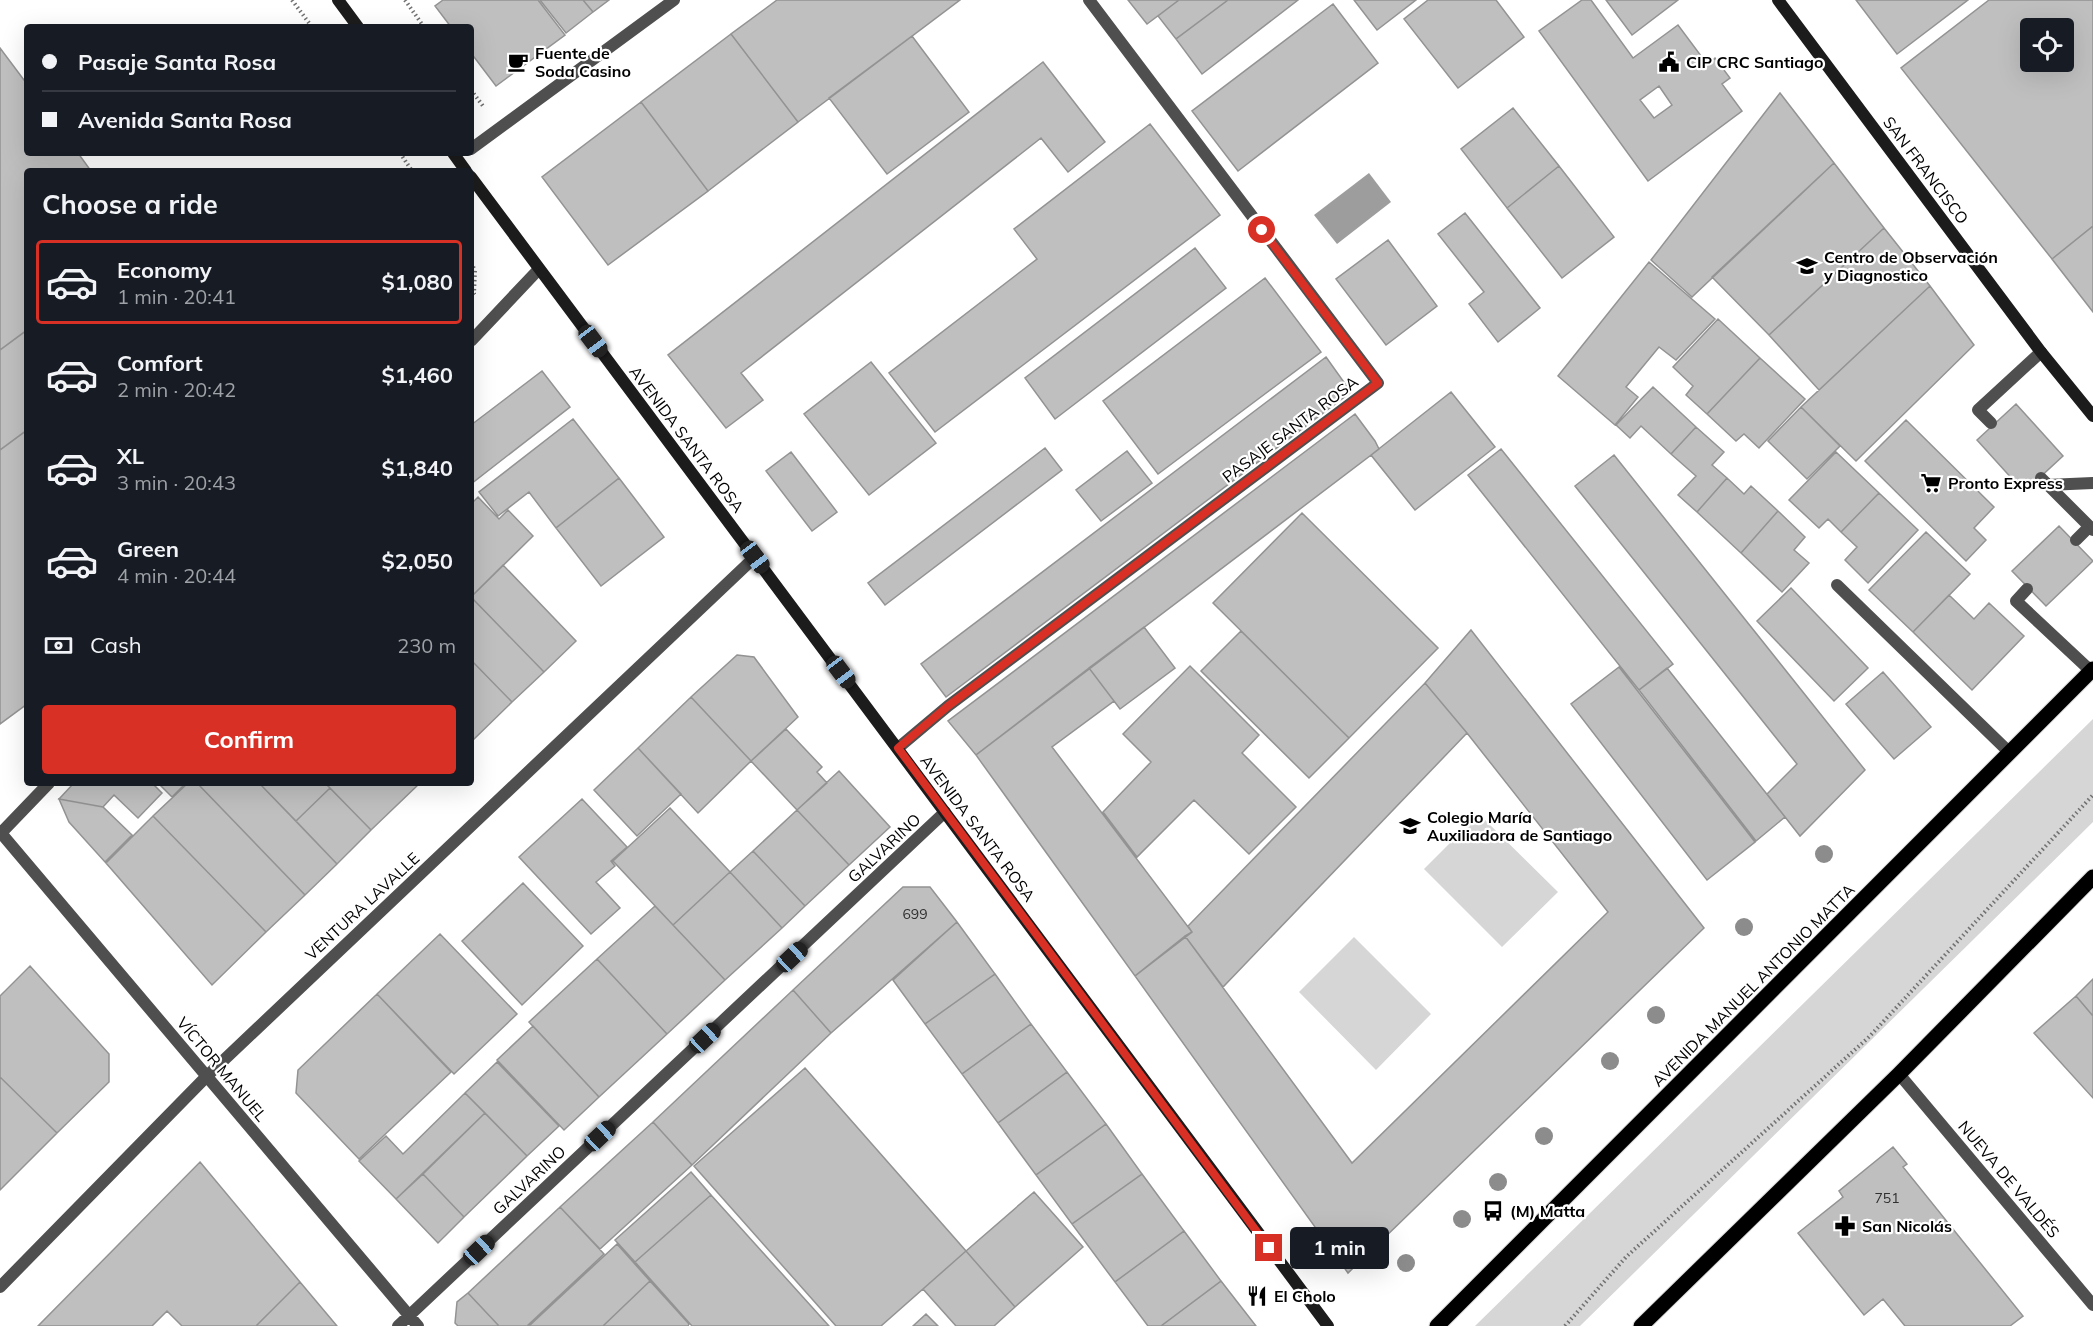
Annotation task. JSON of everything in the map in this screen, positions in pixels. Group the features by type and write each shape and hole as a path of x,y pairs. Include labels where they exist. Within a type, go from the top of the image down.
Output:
{"main road":[{"path":"338,0 356,24"},
{"name":"SAN FRANCISCO","path":"1778,0 2041,352 2093,416"},
{"name":"AVENIDA SANTA ROSA","path":"474,181 1328,1326"},
{"name":"AVENIDA MANUEL ANTONIO MATTA","path":"1437,1326 2092,670"},
{"path":"1641,1326 1899,1074 2093,877"}],"street":[{"path":"474,147 674,0"},
{"name":"PASAJE SANTA ROSA","path":"898,748 948,706 1378,383 1089,0"},
{"path":"474,338 539,269"},
{"path":"1991,423 1978,410 2041,352"},
{"path":"2076,540 2091,528 2044,481 2093,483"},
{"name":"VENTURA LAVALLE","path":"0,1287 207,1077 755,557"},
{"path":"1837,585 2010,753"},
{"path":"2027,589 2016,601 2092,670"},
{"path":"1,834 46,786"},
{"name":"GALVARINO","path":"398,1326 945,812"},
{"name":"VÍCTOR MANUEL","path":"1,834 418,1326"},
{"name":"NUEVA DE VALDÉS","path":"1899,1074 2093,1305"}],"path":[{"path":"292,0 310,24"},
{"path":"405,0 422,24"},
{"path":"1565,1326 1626,1257 1870,1036 2093,795"}],"shaded area":[{"path":"1369,173 1391,202 1337,244 1314,215"},
{"path":"2093,719 2093,822 1580,1326 1475,1326"},
{"path":"1479,814 1558,892 1502,947 1424,869"},
{"path":"1354,937 1431,1014 1376,1070 1299,992"}],"building":[{"path":"443,0 538,0 565,35 496,86 474,57 474,24 449,24 435,6"},
{"path":"540,0 583,0 593,12 566,33"},
{"path":"583,0 609,0 593,12"},
{"path":"777,0 960,0 798,122 731,34"},
{"path":"1128,0 1179,0 1147,24"},
{"path":"1179,0 1228,0 1176,39 1158,16"},
{"path":"1228,0 1298,0 1202,74 1176,39"},
{"path":"1354,0 1416,0 1377,30"},
{"path":"1428,0 1496,0 1524,37 1458,88 1404,19"},
{"path":"1582,0 1591,0 1633,58 1678,25 1707,64 1715,58 1730,78 1722,84 1742,111 1648,181 1539,31","holes":["1659,86 1672,105 1654,118 1640,100"]},
{"path":"1606,0 1678,0 1632,35"},
{"path":"1856,0 1968,0 1897,54"},
{"path":"1989,0 2093,0 2093,226 2052,259 1901,68"},
{"path":"1333,4 1378,63 1238,171 1192,111"},
{"path":"731,34 798,122 708,191 641,102"},
{"path":"912,36 969,112 887,174 829,98"},
{"path":"0,48 24,80 24,156 80,156 89,168 24,168 24,332 0,350"},
{"path":"1043,62 1105,142 1068,172 1041,138 741,373 763,400 726,428 668,355"},
{"path":"1780,93 1834,163 1692,297 1651,260"},
{"path":"641,102 708,191 608,265 542,177"},
{"path":"1513,108 1559,166 1507,208 1461,149"},
{"path":"1150,124 1220,215 935,432 889,373 1037,259 1014,229"},
{"path":"1834,163 1884,228 1769,335 1712,277"},
{"path":"1559,166 1614,237 1562,278 1507,208"},
{"path":"1465,213 1540,308 1498,342 1469,304 1484,292 1438,234"},
{"path":"2093,226 2093,312 2052,259"},
{"path":"1884,228 1930,286 1819,390 1769,335"},
{"path":"1388,240 1437,306 1386,345 1336,279"},
{"path":"1195,248 1226,288 1055,419 1025,378"},
{"path":"1649,262 1715,319 1676,360 1659,347 1626,387 1638,397 1615,425 1558,376"},
{"path":"1265,278 1321,352 1158,474 1103,401"},
{"path":"1930,286 1974,345 1856,461 1801,407"},
{"path":"1718,319 1760,358 1707,414 1686,395 1693,386 1673,367"},
{"path":"24,332 24,432 0,450 0,350"},
{"path":"1326,357 1351,392 946,697 921,664"},
{"path":"1760,358 1805,399 1759,448 1744,434 1736,441 1707,414"},
{"path":"871,362 936,443 869,495 804,414"},
{"path":"542,371 570,407 474,482 474,423"},
{"path":"1653,387 1696,427 1671,454 1641,426 1630,438 1616,425"},
{"path":"1451,392 1495,447 1415,510 1371,455"},
{"path":"2016,404 2063,456 2024,492 1977,440"},
{"path":"1801,407 1840,446 1807,479 1768,441"},
{"path":"1355,414 1379,449 976,755 948,721"},
{"path":"573,419 619,478 556,528 529,492 498,516 479,492"},
{"path":"1906,420 1994,507 1974,528 1986,540 1966,561 1865,461"},
{"path":"1696,427 1724,452 1712,465 1727,478 1697,512 1678,495 1696,476 1671,454"},
{"path":"24,432 24,706 0,724 0,450"},
{"path":"1045,448 1062,470 885,605 868,583"},
{"path":"1501,449 1673,664 1639,690 1468,475"},
{"path":"1127,451 1152,483 1101,521 1076,490"},
{"path":"791,452 837,512 812,531 766,471"},
{"path":"1836,452 1879,493 1841,532 1828,519 1819,528 1789,500"},
{"path":"1614,455 1865,770 1800,836 1767,794 1797,764 1575,486"},
{"path":"619,478 664,537 601,586 556,528"},
{"path":"1727,478 1744,494 1751,486 1778,511 1741,553 1697,512"},
{"path":"1879,493 1918,530 1868,583 1845,560 1857,547 1841,532"},
{"path":"478,497 499,519 508,510 533,536 474,594 474,501"},
{"path":"1778,511 1805,537 1794,550 1809,563 1782,592 1741,553"},
{"path":"1302,513 1438,648 1349,738 1213,603"},
{"path":"2059,526 2093,561 2046,606 2012,571"},
{"path":"1926,532 1970,574 1913,632 1869,590"},
{"path":"503,565 576,641 544,672 474,600 474,594"},
{"path":"1791,588 1868,668 1834,701 1757,621"},
{"path":"1949,595 1974,619 1989,603 2024,636 1972,690 1913,632"},
{"path":"474,600 544,672 512,702 474,663"},
{"path":"1144,627 1175,668 1120,709 1089,668"},
{"path":"1471,630 1704,928 1348,1273 1135,976 1185,936 1352,1163 1608,912 1425,683"},
{"path":"1241,631 1349,738 1309,778 1201,671"},
{"path":"737,655 754,657 798,717 751,761 691,697"},
{"path":"474,663 512,702 474,739"},
{"path":"1190,666 1259,735 1242,753 1296,807 1249,854 1194,800 1137,857 1103,812 1151,762 1123,734"},
{"path":"1619,667 1755,842 1707,880 1571,704"},
{"path":"1089,668 1114,701 1052,747 1192,932 1135,976 976,755"},
{"path":"1667,668 1785,817 1756,841 1639,690"},
{"path":"1883,672 1931,727 1894,759 1846,704"},
{"path":"1425,683 1467,733 1223,987 1185,936 1192,932 1188,926"},
{"path":"691,697 751,761 698,813 638,748"},
{"path":"786,729 822,767 817,772 827,783 797,810 751,761"},
{"path":"638,748 681,794 637,836 594,790"},
{"path":"839,771 890,827 849,865 797,810"},
{"path":"71,786 155,786 162,793 138,818 114,795 103,807 59,799"},
{"path":"161,786 183,786 172,797"},
{"path":"185,786 200,786 305,895 266,932 153,816"},
{"path":"200,786 262,786 337,864 305,895"},
{"path":"262,786 328,786 330,788 296,821"},
{"path":"328,786 417,786 371,830"},
{"path":"330,788 371,830 337,864 296,821"},
{"path":"59,799 103,807 132,835 105,862 69,822"},
{"path":"582,799 627,847 611,861 615,866 596,882 620,908 591,934 519,857"},
{"path":"670,808 730,872 673,925 613,861"},
{"path":"797,810 849,865 805,906 753,851"},
{"path":"153,816 266,932 212,985 106,863"},
{"path":"753,851 805,906 782,928 730,872"},
{"path":"730,872 782,928 725,980 673,925"},
{"path":"523,883 583,946 522,1005 462,941"},
{"path":"903,887 930,887 957,922 831,1033 793,990"},
{"path":"655,906 725,980 667,1034 597,959"},
{"path":"957,922 995,974 925,1024 893,980"},
{"path":"440,934 517,1014 454,1074 377,994"},
{"path":"597,959 667,1034 599,1097 529,1022"},
{"path":"30,966 109,1054 109,1082 57,1133 0,1077 0,996"},
{"path":"995,974 1031,1024 962,1074 925,1024"},
{"path":"2093,979 2093,1016 2076,996"},
{"path":"793,990 831,1033 692,1165 653,1122"},
{"path":"377,994 451,1072 359,1159 296,1093 298,1070"},
{"path":"2076,996 2093,1016 2093,1098 2034,1033"},
{"path":"1031,1024 1067,1072 998,1123 962,1074"},
{"path":"533,1026 599,1097 564,1130 497,1060"},
{"path":"497,1062 559,1126 527,1156 465,1093"},
{"path":"805,1068 966,1251 881,1326 836,1326 694,1166"},
{"path":"1067,1072 1106,1124 1036,1175 998,1123"},
{"path":"0,1077 57,1133 0,1190"},
{"path":"465,1093 485,1113 396,1199 359,1161 386,1136 403,1154"},
{"path":"485,1113 527,1156 464,1217 423,1174"},
{"path":"653,1122 692,1165 600,1249 560,1207"},
{"path":"1106,1124 1142,1174 1072,1224 1036,1175"},
{"path":"1893,1147 1907,1164 1903,1167 2023,1316 2010,1326 1905,1326 1883,1299 1864,1315 1798,1233 1843,1197 1839,1191"},
{"path":"200,1162 300,1282 256,1326 182,1326 167,1311 152,1326 38,1326"},
{"path":"691,1172 711,1195 635,1262 615,1240"},
{"path":"423,1174 464,1217 438,1243 396,1199"},
{"path":"1142,1174 1184,1231 1115,1282 1072,1224"},
{"path":"1034,1192 1083,1247 1015,1307 966,1251"},
{"path":"711,1195 829,1326 692,1326 635,1262"},
{"path":"560,1207 604,1254 527,1326 499,1326 468,1293"},
{"path":"1184,1231 1221,1281 1161,1326 1148,1326 1115,1282"},
{"path":"617,1244 650,1281 603,1326 529,1326"},
{"path":"966,1251 1015,1307 994,1326 956,1326 923,1289"},
{"path":"650,1281 689,1324 688,1326 603,1326"},
{"path":"1221,1281 1256,1326 1161,1326"},
{"path":"300,1282 337,1326 256,1326"},
{"path":"468,1293 499,1326 458,1326 455,1323 457,1302"},
{"path":"926,1314 938,1326 913,1326"}],"place":[{"name":"Fuente de Soda Casino","path":"518,62"},
{"name":"CIP CRC Santiago","path":"1669,62"},
{"name":"Centro de Observación y Diagnostico","path":"1807,266"},
{"name":"Pronto Express","path":"1931,483"},
{"name":"Colegio María Auxiliadora de Santiago","path":"1410,826"},
{"name":"(M) Matta","path":"1493,1211"},
{"name":"San Nicolás","path":"1845,1226"},
{"name":"El Cholo","path":"1257,1296"}],"route":[{"path":"1262,230 1378,383 948,706 898,748 1269,1248"}]}
